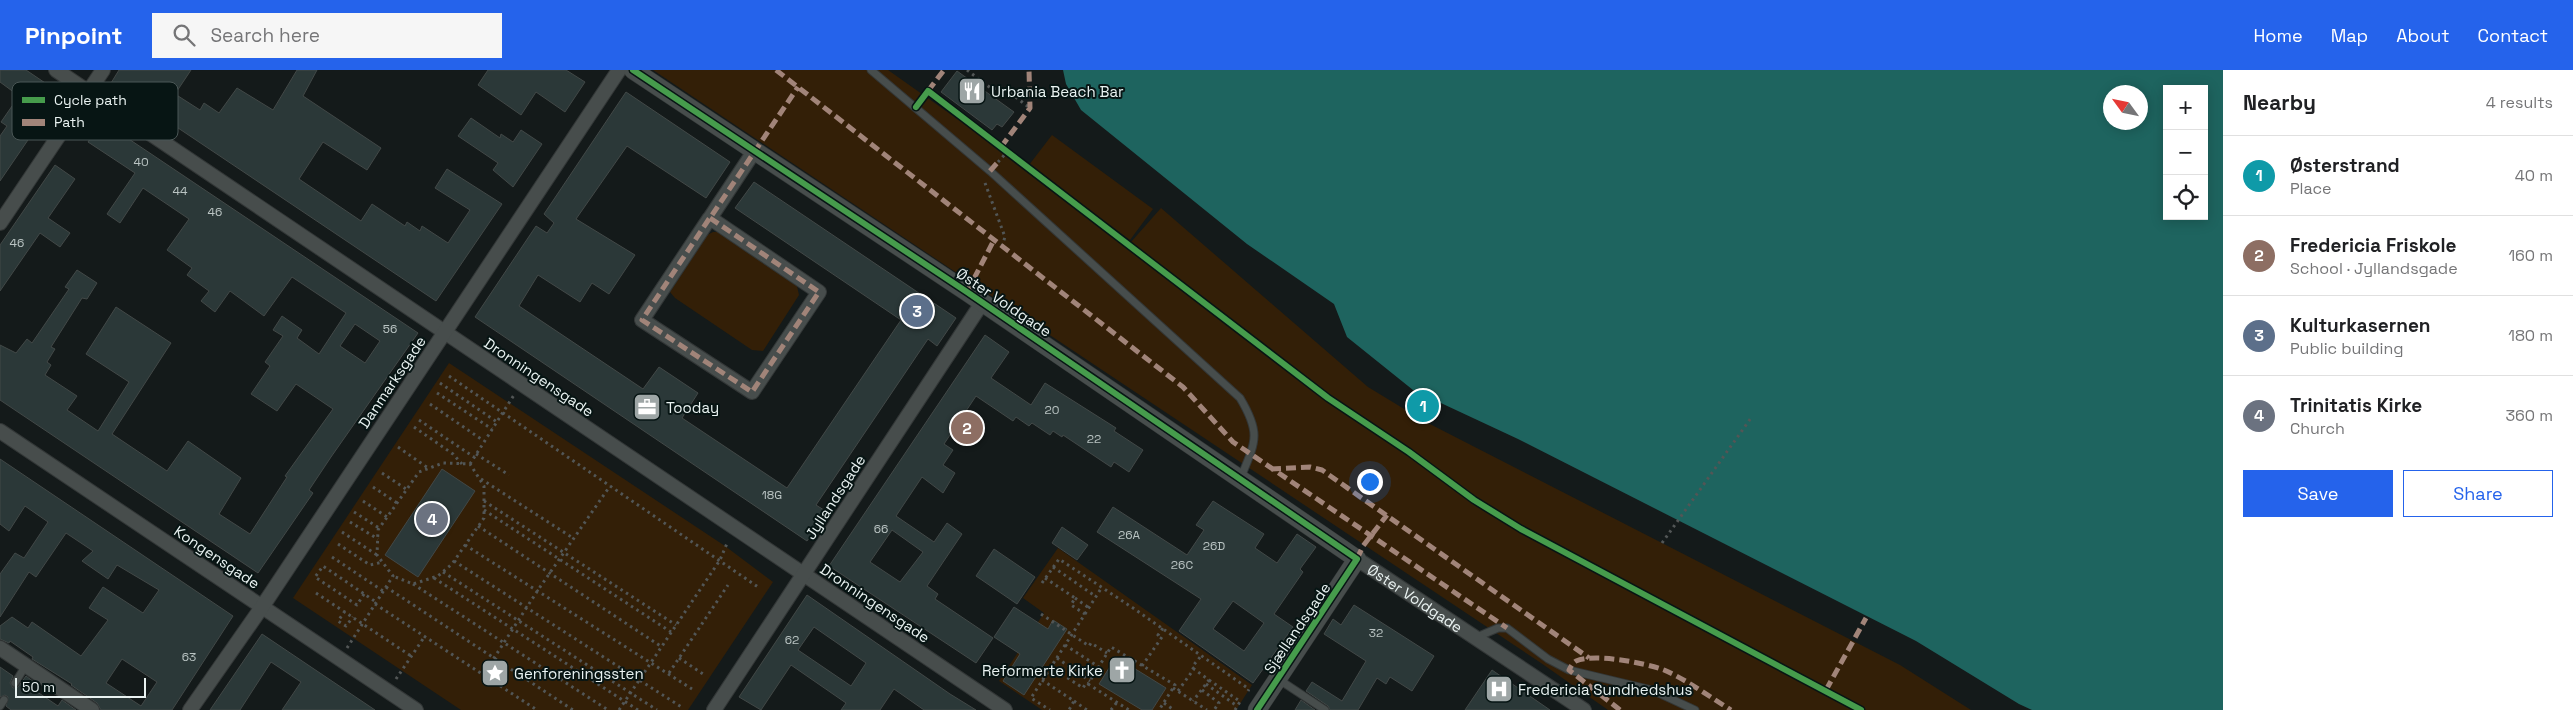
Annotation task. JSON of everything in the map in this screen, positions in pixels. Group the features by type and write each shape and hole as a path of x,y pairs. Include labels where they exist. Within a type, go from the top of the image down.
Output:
{"street":[{"path":"95,82 103,70"},
{"name":"Danmarksgade","path":"190,710 262,607 619,70"},
{"name":"Øster Voldgade","path":"633,70 755,150 1584,710"},
{"name":"Dronningensgade","path":"61,73 74,82"},
{"path":"0,224 57,140"},
{"name":"Dronningensgade","path":"160,140 1004,710"},
{"path":"710,218 819,292 752,392 642,320 755,150"},
{"name":"Jyllandsgade","path":"714,710 982,303"},
{"name":"Kongensgade","path":"0,430 416,710"},
{"name":"Sjællandsgade","path":"1257,710 1358,559"},
{"path":"0,648 92,710"}],"lane":[{"path":"871,70 990,171 1240,398 1252,418 1255,434 1251,454 1241,478"},
{"name":"Øster Voldgade","path":"1477,637 1498,628 1506,628 1548,659 1569,670 1652,690 1695,710"},
{"path":"15,683 26,665"},
{"path":"1277,679 1325,710"}],"path":[{"path":"967,70 992,88 1002,87 1030,108"},
{"path":"998,162 1007,152"},
{"path":"990,171 985,181 1005,237 1002,246"},
{"path":"449,376 758,587"},
{"path":"440,383 497,422"},
{"path":"470,464 521,384"},
{"path":"437,393 492,429"},
{"path":"430,404 484,441"},
{"path":"1662,543 1751,418"},
{"path":"419,420 475,456 509,475"},
{"path":"414,427 454,454 462,464"},
{"path":"398,447 428,469"},
{"path":"377,555 379,528 419,472 443,463 470,464"},
{"path":"414,584 434,578 443,572 454,561 484,518 484,486 470,464"},
{"path":"382,474 406,489"},
{"path":"478,477 573,538"},
{"path":"484,675 538,590 610,486"},
{"path":"373,487 397,502"},
{"path":"363,501 387,517"},
{"path":"484,501 676,625"},
{"path":"484,510 671,632"},
{"path":"354,512 379,528"},
{"path":"350,522 378,539"},
{"path":"478,526 662,647"},
{"path":"619,710 720,560 725,546 736,529"},
{"path":"342,532 377,555 393,576 414,584 608,710"},
{"path":"338,544 370,565 383,562"},
{"path":"465,546 538,590 692,689"},
{"path":"332,557 383,591"},
{"path":"1042,583 1059,559 1102,587 1249,690 1235,710"},
{"path":"454,561 684,708"},
{"path":"364,594 357,605 315,577 323,566 364,594 375,603 537,710"},
{"path":"1053,567 1096,596"},
{"path":"443,572 657,710"},
{"path":"340,659 393,576"},
{"path":"434,578 638,710"},
{"path":"1045,578 1089,608"},
{"path":"669,673 728,585"},
{"path":"386,587 574,710"},
{"path":"1050,710 1031,698 1102,587"},
{"path":"316,593 411,656"},
{"path":"1075,598 1071,605 1085,614"},
{"path":"344,611 338,621 346,626 353,617"},
{"path":"1041,614 1089,646 1092,643 1107,653"},
{"path":"1142,666 1162,637 1158,635 1163,628"},
{"path":"396,680 425,636"},
{"path":"1065,645 1099,667"},
{"path":"1051,667 1082,688 1086,683 1089,683 1112,646 1175,685 1160,710"},
{"path":"1178,691 1201,656"},
{"path":"679,658 703,674"},
{"path":"1056,658 1129,710"},
{"path":"1194,669 1240,702"},
{"path":"1042,680 1088,710"},
{"path":"1193,701 1209,680"},
{"path":"1206,684 1237,706"},
{"path":"1173,688 1207,710"},
{"path":"1202,690 1220,702 1214,710"},
{"path":"1069,710 1074,701"},
{"path":"1111,710 1117,702"},
{"path":"1164,703 1174,710"}],"shaded area":[{"path":"653,70 888,70 1131,242 1161,208 1368,387 1424,421 1900,665 1971,710 1608,710 1541,663"},
{"path":"1052,135 1153,209 1130,240 1029,165"},
{"path":"718,232 797,286 799,295 763,351 752,350 675,298 670,292 707,235"},
{"path":"449,363 725,546 773,582 688,710 461,710 293,598"},
{"path":"1058,548 1252,685 1236,710 1042,710 999,681 1044,613 1023,598"}],"water":[{"path":"1063,70 2223,70 2223,710 2032,710 1916,641 1518,439 1413,390 1347,337 1334,304 1247,244 1081,110 1066,84"}],"building":[{"path":"0,70 26,70 44,82 12,82 12,91 0,82"},
{"path":"119,70 191,70 178,90 178,82 112,82"},
{"path":"297,70 317,70 303,96 381,148 367,170 323,142 299,179 361,221 372,204 405,226 407,222 420,231 422,226 448,243 470,210 435,188 447,169 502,204 436,301 178,128 178,96 200,110 204,103 219,113 237,88 273,110"},
{"path":"488,70 566,70 585,82 565,112 536,92 521,115 478,85"},
{"path":"957,71 1014,112 1002,127 997,124 992,130 941,92"},
{"path":"626,92 730,162 706,198 627,146 576,219 635,255 609,294 592,283 580,302 538,275 519,306 643,389 659,367 698,393 682,418 787,488 901,320 735,208 754,182 956,318 937,346 928,339 816,505 827,512 807,541 475,317 536,226 547,233 554,223 544,214"},
{"path":"12,106 12,140 28,140 0,181 0,136 7,126 1,122"},
{"path":"471,118 500,138 501,134 513,142 521,130 542,144 513,187 493,170 498,163 458,136"},
{"path":"89,140 130,140 418,333 309,490 313,493 258,573 0,400 0,345 16,353 27,339 32,343 69,289 65,287 77,270 97,283 87,299 82,298 51,347 55,349 47,362 51,365 45,375 77,396 67,410 98,431 129,382 86,354 116,307 171,343 112,434 167,471 188,441 241,478 219,514 250,534 287,477 285,476 333,409 296,384 277,411 251,394 270,366 265,362 283,336 273,330 282,316 302,330 297,338 319,354 346,313 292,277 264,316 230,291 215,312 201,301 209,291 187,275 192,268 167,250 189,219 143,188 120,223 107,214 135,173 88,142","holes":["355,324 380,341 365,363 340,346"]},
{"path":"55,165 75,179 48,218 70,233 60,247 40,233 0,291 0,245"},
{"path":"985,335 1009,352 991,378 1031,405 1045,383 1116,428 1114,431 1143,450 1129,472 1114,462 1111,467 1063,435 1062,437 1053,431 1050,435 1032,423 1029,426 1016,417 1013,421 976,396 944,444 953,450 943,465 955,473 943,493 922,477 896,516 934,542 947,523 962,534 927,586 938,594 935,599 993,638 976,663 829,566","holes":["892,530 923,552 900,582 870,562"]},
{"path":"0,459 233,616 172,710 101,710 97,703 72,684 32,659 33,657 10,641 9,643 0,639 0,626 12,617 28,628 32,622 81,656 108,620 89,608 103,587 143,613 159,590 117,565 108,579 82,561 93,551 66,533 36,577 29,572 0,617 0,574 15,553 24,558 48,522 25,506 9,531 0,524","holes":["122,659 157,682 141,706 106,683"]},
{"path":"442,469 475,491 418,577 385,555"},
{"path":"1213,501 1264,534 1255,548 1277,563 1297,534 1316,547 1300,569 1303,572 1274,614 1293,627 1253,683 1179,631 1201,599 1097,532 1113,507 1187,555 1204,530 1196,525","holes":["1233,601 1264,623 1244,651 1213,629"]},
{"path":"1062,527 1088,545 1077,560 1052,543"},
{"path":"994,549 1035,577 1017,604 976,576"},
{"path":"807,595 976,710 924,710 894,689 880,710 841,710 846,703 791,665 761,710 739,697","holes":["814,627 866,663 851,686 798,650"]},
{"path":"1354,605 1434,656 1412,691 1390,677 1386,684 1377,678 1358,710 1330,710 1328,706 1306,691 1312,682 1342,701 1366,661 1324,634 1333,619 1341,625"},
{"path":"1014,607 1048,629 1053,620 1067,629 1024,695 1003,681 1020,654 994,637"},
{"path":"262,634 375,710 282,710 301,682 271,662 240,710 210,710"},
{"name":"Reformerte Kirke","path":"1116,657 1166,688 1152,710 1142,710 1099,684"},
{"path":"0,667 13,676 10,683 13,688 18,687 26,676 34,682 30,687 58,706 62,700 76,710 11,710 6,706 8,697 5,695 0,697"},
{"name":"Fredericia Sundhedshus","path":"1492,670 1550,710 1465,710"},
{"path":"1301,700 1315,710 1295,710"}],"marked path":[{"path":"776,70 1183,387 1233,442 1507,628"},
{"path":"928,91 944,70"},
{"path":"1001,147 1030,108 1029,70"},
{"path":"710,218 819,292 752,392 642,320 709,219 798,87"},
{"path":"990,171 998,162"},
{"path":"967,292 994,240"},
{"path":"1271,469 1310,467 1322,470 1589,658"},
{"path":"1357,559 1363,546 1387,515"},
{"path":"1826,690 1866,618"},
{"path":"1620,710 1569,670 1576,661 1607,658 1656,667 1681,679 1731,710"}],"cycle path":[{"path":"633,70 967,292 1357,559 1257,710"},
{"path":"916,107 928,91 1328,398 1409,452 1474,500 1521,529 1861,710"}],"place":[{"name":"Urbania Beach Bar","path":"972,91"},
{"name":"Kulturkasernen","path":"917,311"},
{"name":"Østerstrand","path":"1423,406"},
{"name":"Tooday","path":"647,407"},
{"name":"Fredericia Friskole","path":"967,428"},
{"name":"Trinitatis Kirke","path":"432,519"},
{"name":"Reformerte Kirke","path":"1122,670"},
{"name":"Genforeningssten","path":"495,673"},
{"name":"Fredericia Sundhedshus","path":"1499,689"}]}
